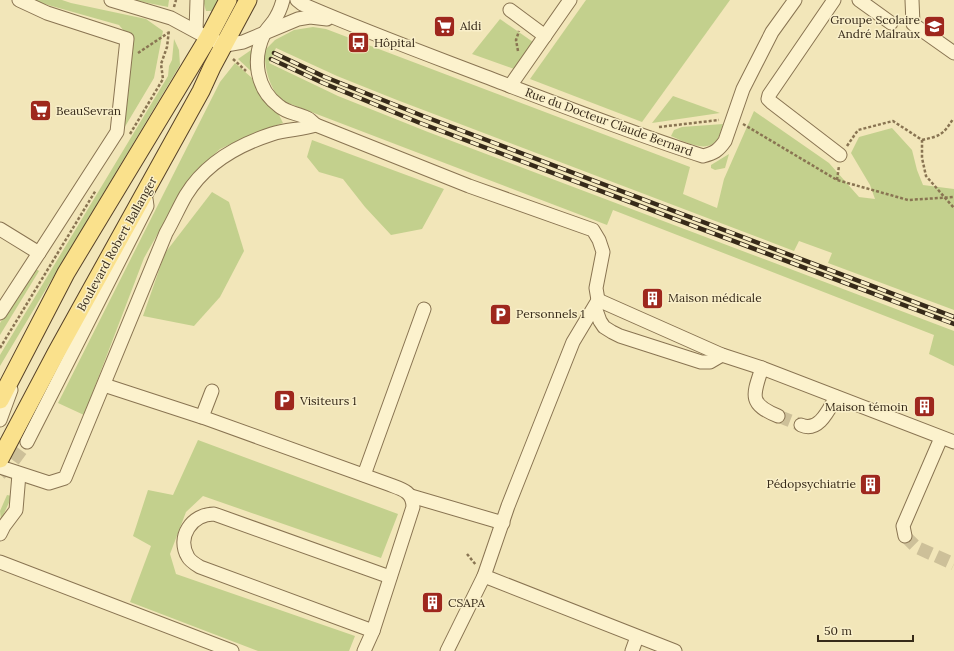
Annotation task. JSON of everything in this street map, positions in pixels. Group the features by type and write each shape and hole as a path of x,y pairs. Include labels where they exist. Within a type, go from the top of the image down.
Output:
{"main road":[{"name":"Boulevard Robert Ballanger","path":"0,459 56,353 146,193 248,0"},
{"path":"0,399 66,273 202,34 227,2"}],"street":[{"path":"0,313 117,132 127,39 47,13 19,0"},
{"path":"111,0 171,18 202,34 226,44"},
{"path":"196,0 202,34"},
{"path":"283,0 278,15 265,33 257,57 258,74 272,101 286,111 307,118 316,125 470,186 593,230 600,240 603,252 596,288 598,300 596,310 600,322 604,327 612,332 701,362 710,362 722,355"},
{"name":"Rue du Docteur Claude Bernard","path":"297,0 342,21 510,86 703,156 713,153 720,148 725,141 734,119 743,89 769,39 795,0"},
{"path":"510,86 570,0"},
{"path":"834,0 769,95 768,99 840,155"},
{"path":"859,0 891,23"},
{"path":"912,0 913,24 954,53"},
{"path":"510,10 545,36"},
{"name":"Rue du Docteur Claude Bernard","path":"226,44 243,42 298,19 310,18 342,21"},
{"path":"0,467 49,483 65,478 166,233 187,194 199,179 218,161 240,146 272,133 292,129 308,128 316,125"},
{"path":"27,442 147,206 146,193"},
{"path":"0,229 40,253"},
{"path":"598,300 722,355 762,368 954,442"},
{"path":"447,651 484,576 573,342 598,300"},
{"path":"364,475 424,309"},
{"path":"0,420 28,346"},
{"path":"762,368 754,391 755,399 766,411 778,416"},
{"path":"104,385 202,417 364,475 406,492 411,496 503,523"},
{"path":"202,417 212,391"},
{"path":"801,425 805,427 818,423 824,418 836,397"},
{"path":"905,536 902,526 941,438"},
{"path":"0,534 16,510 19,474"},
{"path":"364,651 373,631 414,507 411,496"},
{"path":"373,631 200,567 192,562 185,549 184,541 187,531 191,522 196,518 205,514 214,514 390,577"},
{"path":"0,562 232,651"},
{"path":"484,576 675,651"},
{"path":"632,651 637,637"}],"path":[{"path":"522,19 516,40 522,69"},
{"path":"124,62 168,33"},
{"path":"640,134 651,128 734,119 836,180 908,200 954,197"},
{"path":"840,155 858,130 893,120 922,140 936,137 946,131 953,119"},
{"path":"922,140 922,158 926,176 954,208"}],"green space":[{"path":"34,0 62,0 146,19 163,31 154,78 123,130 130,38 119,25"},
{"path":"133,0 169,0 168,7"},
{"path":"203,0 220,0 213,11 206,11"},
{"path":"586,0 730,0 642,122 530,79"},
{"path":"500,19 533,42 517,70 472,54"},
{"path":"313,27 326,29 690,167 683,194 717,208 724,179 754,111 829,163 859,197 875,199 870,185 851,153 859,137 892,128 912,150 917,170 923,185 954,189 954,310 828,263 832,253 799,241 794,251 397,100 337,76 276,48 269,63 338,96 428,132 954,331 954,366 929,354 934,335 613,210 607,225 280,100 268,76 265,64 265,50 275,40 294,30"},
{"path":"174,39 179,50 180,65 0,366 0,355 168,76 169,66 172,60"},
{"path":"254,48 253,73 238,59"},
{"path":"235,63 252,78 266,103 279,115 283,123 254,133 220,149 197,170 177,200 144,258 84,415 58,403 220,82"},
{"path":"673,96 720,113 652,123"},
{"path":"723,124 719,136 715,142 710,145 697,146 671,136 674,130 682,127"},
{"path":"312,140 444,189 422,229 391,235 365,207 343,179 319,172 307,157"},
{"path":"729,154 725,168 715,170 711,168 711,165"},
{"path":"212,192 229,202 244,251 220,297 194,326 143,316 165,253"},
{"path":"36,269 39,271 0,335 0,323"},
{"path":"198,440 398,514 381,558 203,496 186,512 170,554 176,574 355,636 349,651 258,651 130,602 151,546 133,536 148,490 173,495"},
{"path":"7,495 12,496 1,520 0,511"}],"tunnel":[{"path":"778,416 801,425"},
{"path":"0,474 11,464 27,442"},
{"path":"905,536 916,547 954,564"}],"railway":[{"path":"274,53 325,77 423,116 954,317"},
{"path":"271,59 323,83 420,123 954,324"}],"place":[{"name":"Aldi","path":"444,26"},
{"name":"Groupe Scolaire André Malraux","path":"935,27"},
{"name":"Hôpital","path":"359,43"},
{"name":"BeauSevran","path":"41,111"},
{"name":"Maison médicale","path":"652,298"},
{"name":"Personnels 1","path":"500,314"},
{"name":"Visiteurs 1","path":"284,401"},
{"name":"Maison témoin","path":"924,407"},
{"name":"Pédopsychiatrie","path":"871,484"},
{"name":"CSAPA","path":"433,603"}]}
